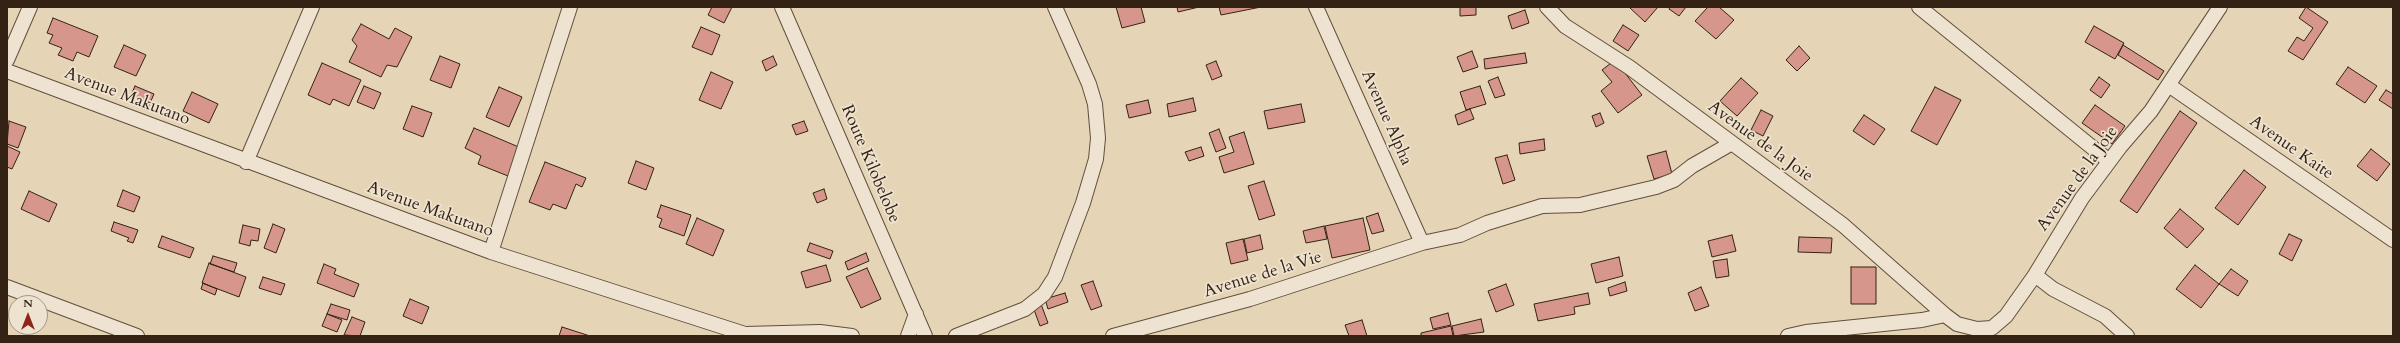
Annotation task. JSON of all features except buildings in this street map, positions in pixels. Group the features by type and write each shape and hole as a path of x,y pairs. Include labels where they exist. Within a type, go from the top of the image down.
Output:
{"street":[{"path":"7,60 30,7"},
{"path":"246,162 312,7"},
{"path":"491,252 570,7"},
{"name":"Route Kilobelobe","path":"782,7 916,314 924,336"},
{"path":"956,336 1025,309 1044,294 1055,277 1083,203 1096,159 1098,138 1094,104 1086,77 1055,7"},
{"name":"Avenue Alpha","path":"1316,7 1422,243"},
{"path":"1919,7 2109,161"},
{"name":"Avenue de la Joie","path":"1553,10 1565,26 1629,67 1842,225 1957,324 1996,332 2000,323 2035,276 2067,220 2109,161 2151,112 2170,86 2220,7"},
{"name":"Avenue Makutano","path":"7,71 246,162 491,252 744,335 820,332 852,336"},
{"name":"Avenue Kaite","path":"2170,86 2393,240"},
{"name":"Avenue de la Vie","path":"1113,336 1250,299 1422,243 1460,235 1487,223 1542,206 1580,205 1656,187 1674,180 1692,166 1732,143"},
{"path":"2035,276 2053,288 2105,316 2127,336"},
{"path":"7,287 138,336"},
{"path":"908,336 916,314"},
{"path":"1788,336 1806,332 1922,320 1945,315"}]}
